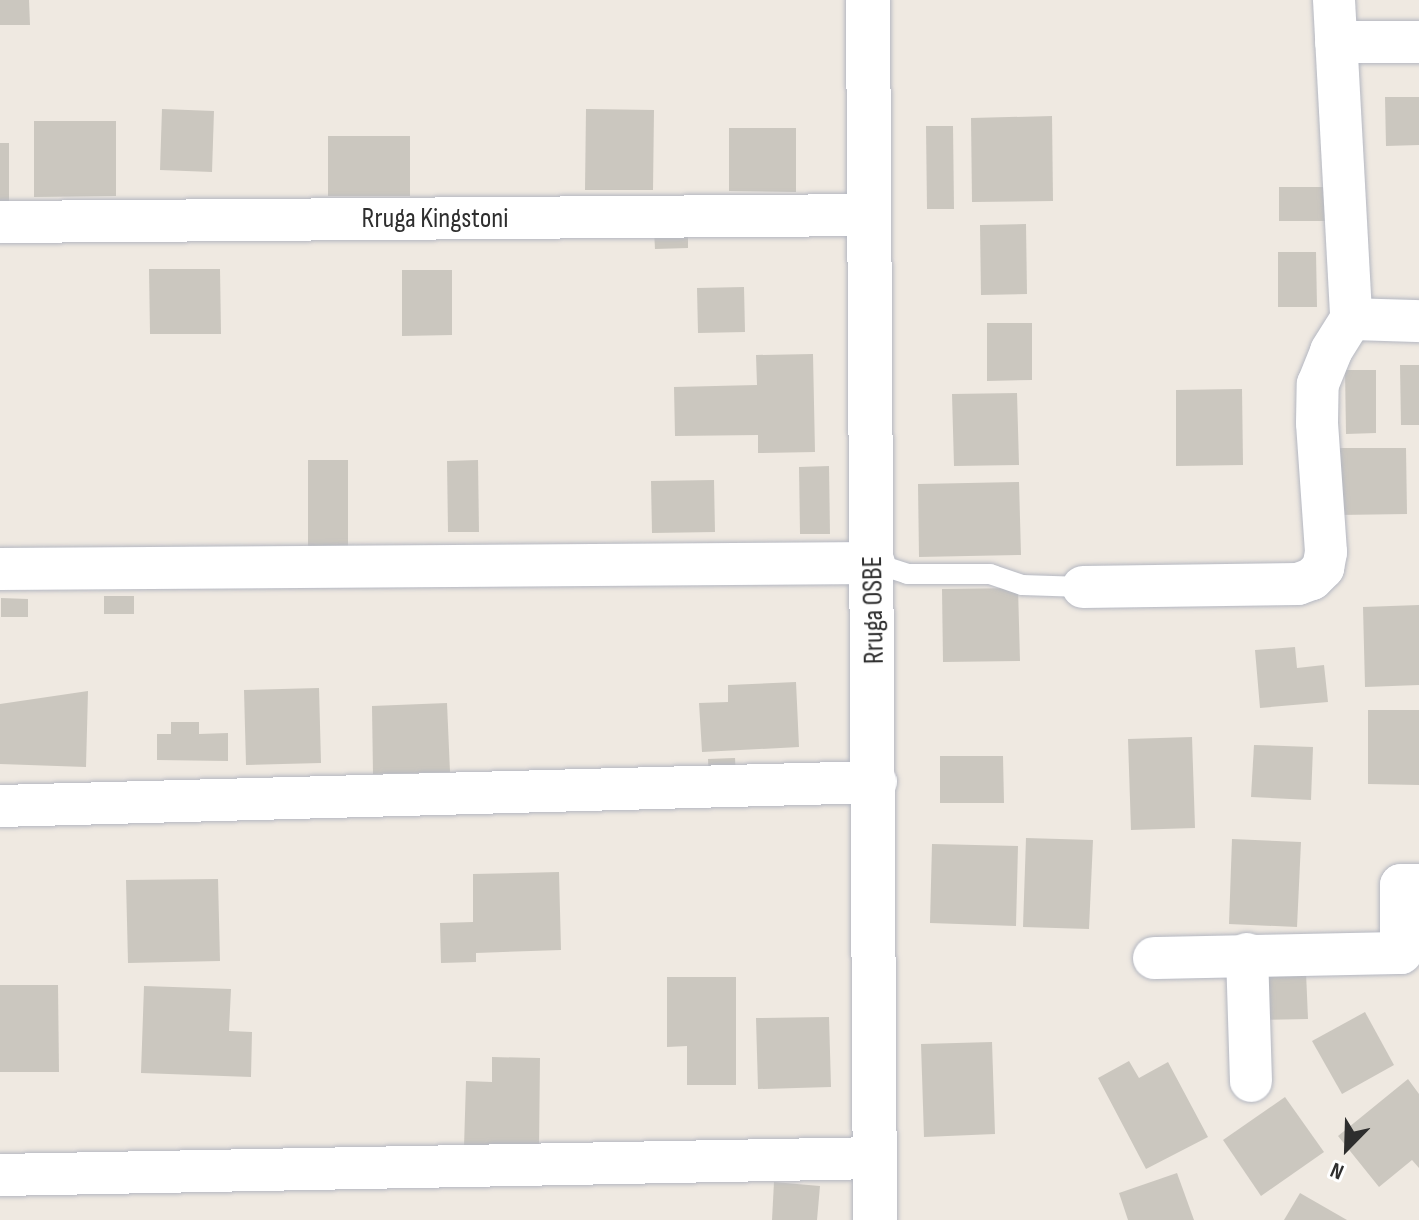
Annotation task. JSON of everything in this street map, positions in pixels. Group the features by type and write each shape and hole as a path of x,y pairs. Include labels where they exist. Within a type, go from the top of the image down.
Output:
{"street":[{"name":"Rruga OSBE","path":"868,0 876,782 875,1220"},
{"path":"1083,587 1298,584 1312,579 1323,568 1326,552 1318,384 1351,319 1334,0"},
{"path":"1336,42 1419,42"},
{"name":"Rruga Kingstoni","path":"0,222 869,215"},
{"path":"1351,319 1419,321"},
{"path":"0,569 874,563"},
{"path":"0,806 876,782"},
{"path":"1154,958 1401,953 1401,885 1419,885"},
{"path":"1247,954 1251,1081"},
{"path":"0,1175 875,1158"}],"lane":[{"path":"874,563 907,574 990,574 1022,585 1083,587"}],"building":[{"path":"0,0 29,0 30,25 0,25"},
{"path":"1385,97 1419,97 1419,145 1386,146"},
{"path":"162,109 214,111 212,172 160,170"},
{"path":"586,109 654,110 653,190 585,190"},
{"path":"1052,116 1053,201 972,202 971,118"},
{"path":"34,121 116,121 116,196 34,197"},
{"path":"926,126 953,126 954,209 927,209"},
{"path":"729,128 796,128 796,192 729,191"},
{"path":"328,136 410,136 410,196 328,196"},
{"path":"0,143 9,143 9,213 0,213"},
{"path":"1279,187 1331,187 1331,221 1279,221"},
{"path":"1026,224 1027,294 981,295 980,225"},
{"path":"688,229 688,248 655,249 654,230"},
{"path":"1278,252 1316,252 1317,307 1278,307"},
{"path":"149,269 220,269 221,334 150,334"},
{"path":"402,270 452,270 452,335 402,336"},
{"path":"744,287 745,332 698,333 697,288"},
{"path":"987,323 1032,323 1032,380 987,381"},
{"path":"813,354 815,452 758,453 758,435 675,436 674,387 757,385 756,355"},
{"path":"1400,365 1419,365 1419,425 1401,425"},
{"path":"1345,370 1376,370 1376,433 1346,434"},
{"path":"1242,389 1243,465 1176,466 1176,390"},
{"path":"1017,393 1019,465 954,466 952,394"},
{"path":"1338,448 1406,448 1407,514 1339,515"},
{"path":"308,460 348,460 348,548 308,548"},
{"path":"478,460 479,532 448,532 447,461"},
{"path":"829,466 830,534 800,534 799,467"},
{"path":"714,480 715,532 652,533 651,481"},
{"path":"1019,482 1021,555 919,557 918,484"},
{"path":"1018,588 1020,661 943,662 942,589"},
{"path":"104,596 134,596 134,614 104,614"},
{"path":"1,598 28,599 28,617 1,617"},
{"path":"1419,605 1419,685 1365,687 1363,607"},
{"path":"1295,647 1297,668 1324,665 1328,702 1260,708 1255,650"},
{"path":"796,682 799,747 702,752 699,703 728,702 728,685"},
{"path":"319,688 321,763 246,765 244,690"},
{"path":"88,691 86,767 0,764 0,704"},
{"path":"447,703 450,772 373,774 372,706"},
{"path":"1368,710 1419,710 1419,785 1368,784"},
{"path":"171,722 199,722 199,734 228,733 228,761 157,760 157,734 171,734"},
{"path":"1192,737 1195,828 1131,830 1128,739"},
{"path":"1254,745 1313,747 1311,800 1251,797"},
{"path":"940,756 1003,756 1004,803 940,803"},
{"path":"735,758 736,776 709,778 708,759"},
{"path":"1026,838 1093,840 1089,929 1023,927"},
{"path":"1232,839 1301,842 1297,927 1229,924"},
{"path":"932,844 1018,846 1016,926 930,923"},
{"path":"559,872 561,950 476,953 476,962 441,963 440,923 473,922 473,874"},
{"path":"218,879 220,961 128,963 126,880"},
{"path":"1306,972 1308,1019 1257,1020 1257,973"},
{"path":"667,977 736,977 736,1085 687,1085 687,1046 667,1047"},
{"path":"0,985 58,985 59,1072 0,1072"},
{"path":"144,986 231,989 229,1031 252,1032 251,1077 141,1073"},
{"path":"1365,1012 1394,1065 1342,1094 1312,1041"},
{"path":"829,1017 831,1087 758,1089 756,1018"},
{"path":"992,1042 995,1134 924,1137 921,1044"},
{"path":"492,1057 540,1058 539,1149 464,1147 466,1081 492,1082"},
{"path":"1129,1061 1139,1078 1168,1062 1208,1137 1146,1169 1098,1078"},
{"path":"1408,1079 1419,1094 1419,1168 1412,1160 1379,1187 1338,1136"},
{"path":"1285,1097 1324,1152 1261,1196 1223,1140"},
{"path":"1177,1173 1194,1220 1128,1220 1119,1193"},
{"path":"774,1182 820,1186 817,1220 772,1220"},
{"path":"1300,1193 1347,1220 1284,1220"}]}
